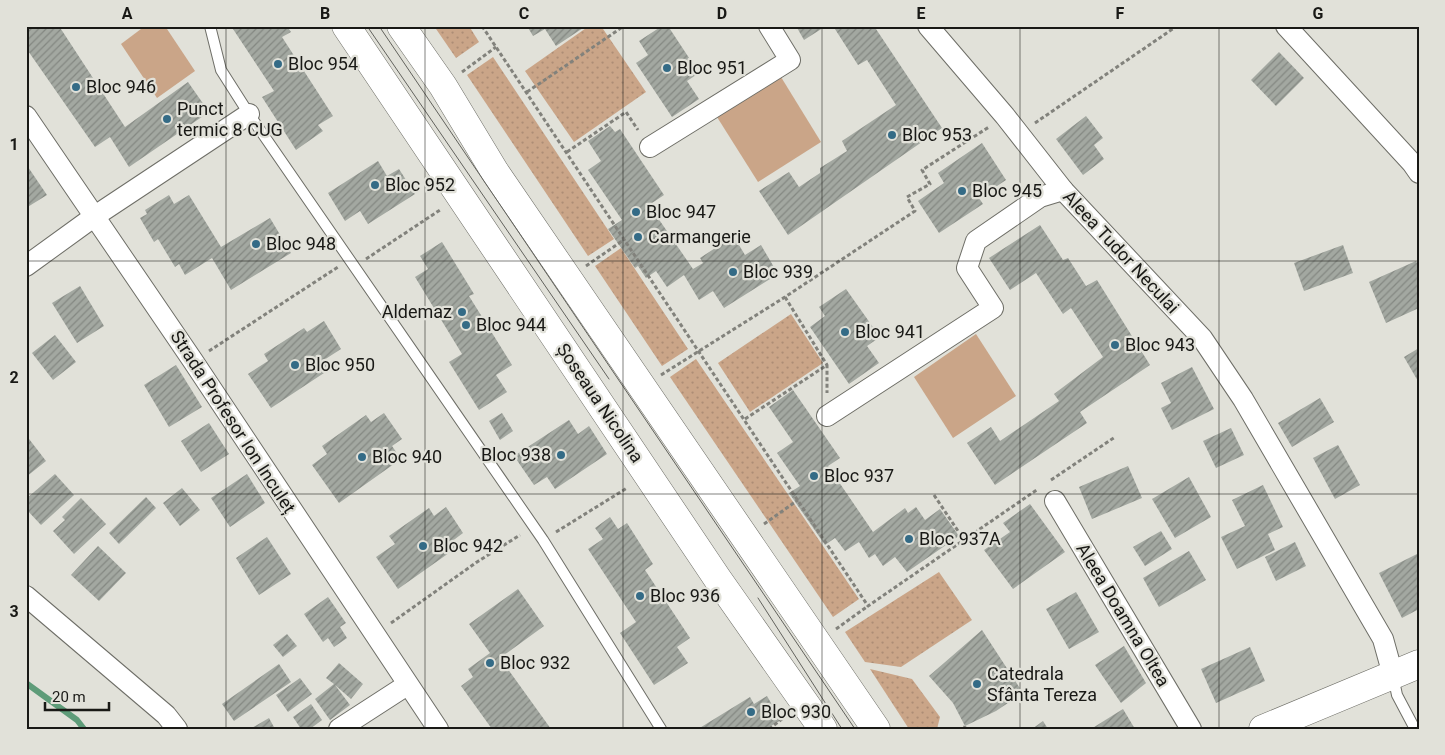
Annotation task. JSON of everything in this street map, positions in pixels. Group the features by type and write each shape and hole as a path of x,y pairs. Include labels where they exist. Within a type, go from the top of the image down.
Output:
{"main road":[{"name":"Șoseaua Nicolina","path":"346,26 650,476 716,578 823,729"},
{"path":"401,26 442,86 496,172 876,729"},
{"path":"1263,729 1419,664"}],"street":[{"path":"650,147 790,60 769,26"},
{"name":"Aleea Tudor Neculai","path":"928,26 1019,133 1063,190 1202,338 1244,399 1383,639 1393,675"},
{"path":"1286,26 1417,165"},
{"path":"26,266 95,216 249,114"},
{"name":"Strada Profesor Ion Inculeț","path":"26,116 193,362 373,635 438,729"},
{"path":"827,416 992,308 967,268 976,241 1040,197 1063,190"},
{"name":"Aleea Doamna Oltea","path":"1055,501 1191,729"},
{"path":"26,596 166,715 177,729"},
{"path":"339,729 407,685"}],"lane":[{"path":"210,26 221,70 249,114 543,540 662,729"},
{"path":"1393,675 1397,695 1415,729"}],"path":[{"path":"482,26 868,606"},
{"path":"527,92 624,26"},
{"path":"1019,133 1177,26"},
{"path":"442,86 496,47"},
{"path":"567,152 626,112 650,147"},
{"path":"642,387 786,297 915,212 907,197 930,184 922,170 1005,116"},
{"path":"193,362 340,266 354,267 418,224"},
{"path":"570,280 590,263 625,239"},
{"path":"786,297 827,365 827,416"},
{"path":"744,419 827,365"},
{"path":"1065,470 1115,437"},
{"path":"373,635 518,534 543,540 600,504 650,476"},
{"path":"934,495 964,540"},
{"path":"744,537 798,500"},
{"path":"817,643 1011,507"}],"shaded area":[{"path":"145,26 165,26 195,71 157,98 121,44"},
{"path":"434,26 469,26 479,42 456,58"},
{"path":"589,26 601,26 646,92 574,142 525,71"},
{"path":"493,57 614,239 588,256 467,75"},
{"path":"781,77 821,142 758,182 717,117"},
{"path":"621,248 688,349 662,366 595,266"},
{"path":"791,314 823,363 750,412 718,363"},
{"path":"976,334 1016,396 953,438 914,377"},
{"path":"696,359 859,599 833,617 670,377"},
{"path":"939,572 972,620 901,667 865,662 845,632"},
{"path":"870,669 912,679 940,717 937,729 909,729"}],"building":[{"path":"26,26 59,26 125,127 188,82 209,112 129,167 110,137 95,147 26,48"},
{"name":"Bloc 954","path":"231,26 287,26 291,32 282,37 333,116 318,125 323,131 296,150 262,97 274,91"},
{"path":"527,26 586,26 556,46 545,29 533,36"},
{"name":"Bloc 951","path":"662,26 668,26 699,73 687,81 699,99 672,117 636,63 648,55 639,41"},
{"path":"796,26 826,26 804,40"},
{"name":"Bloc 953","path":"833,26 874,26 942,128 788,235 759,191 789,172 799,187 820,173 820,168 847,151 842,141 896,105 867,60 858,65"},
{"path":"1279,52 1304,78 1276,106 1251,80"},
{"path":"1086,116 1103,138 1094,145 1104,159 1083,175 1056,139"},
{"name":"Bloc 947","path":"610,126 615,132 620,129 664,195 649,205 693,269 703,263 700,258 726,241 728,245 736,240 745,255 761,245 778,274 724,308 713,291 699,300 684,275 667,287 656,271 646,278 638,266 635,268 608,229 622,220 588,170 601,161 588,141"},
{"name":"Bloc 945","path":"982,143 1006,180 979,198 983,204 939,233 918,201 944,183 938,173"},
{"name":"Bloc 952","path":"378,161 387,176 399,169 415,194 368,224 360,211 345,221 328,193"},
{"path":"26,164 47,195 26,208"},
{"name":"Bloc 948","path":"169,195 174,204 189,195 221,247 270,218 291,253 231,290 212,258 185,275 179,264 175,267 158,239 154,242 140,218 147,214 145,210"},
{"name":"Bloc 943","path":"1040,225 1063,260 1068,258 1086,286 1097,280 1150,365 1080,412 1087,423 995,485 967,443 991,427 1000,441 1059,401 1054,394 1103,357 1071,308 1063,314 1036,273 1010,290 989,258"},
{"name":"Bloc 944","path":"442,242 474,294 469,296 512,365 496,375 507,392 479,410 449,362 462,354 415,277 428,269 420,256"},
{"path":"1343,245 1353,273 1304,291 1294,263"},
{"path":"1416,261 1419,268 1419,308 1386,323 1369,282"},
{"path":"80,286 104,326 77,343 52,303"},
{"name":"Bloc 941","path":"846,289 880,337 867,346 879,363 849,384 810,327 825,316 819,307"},
{"name":"Bloc 950","path":"324,321 341,349 324,360 330,369 271,408 248,374 268,361 264,354 304,328 307,332"},
{"path":"55,335 76,362 53,380 32,353"},
{"path":"1419,348 1419,383 1404,357"},
{"path":"176,365 202,407 169,427 144,385"},
{"path":"1192,367 1214,409 1172,430 1161,408 1171,403 1161,383"},
{"name":"Bloc 937","path":"793,390 840,458 828,466 873,532 905,508 908,513 916,507 925,520 940,509 959,536 907,572 895,557 883,566 875,554 869,558 859,542 845,551 835,538 825,545 789,493 800,486 777,453 793,442 769,407"},
{"path":"1320,398 1334,422 1292,447 1278,423"},
{"name":"Bloc 940","path":"384,413 402,439 392,446 401,459 339,503 312,465 327,454 322,446 366,415 371,422"},
{"path":"502,413 513,431 500,440 489,421"},
{"name":"Bloc 938","path":"569,420 578,434 589,426 607,454 555,489 547,477 534,485 514,456"},
{"path":"209,423 229,454 201,472 181,441"},
{"path":"1231,428 1244,455 1216,468 1203,441"},
{"path":"26,435 46,461 26,477"},
{"path":"1338,445 1360,485 1335,499 1313,458"},
{"path":"1128,466 1142,498 1092,519 1079,487"},
{"path":"55,474 74,495 41,525 26,509 26,499"},
{"path":"247,474 265,503 230,527 211,498"},
{"path":"1189,477 1211,517 1175,538 1152,499"},
{"path":"1263,485 1283,527 1268,534 1275,550 1237,569 1221,537 1245,526 1232,500"},
{"path":"182,488 200,510 180,526 163,503"},
{"path":"146,497 156,508 119,544 109,533"},
{"path":"81,498 106,524 74,554 53,531 65,520 62,517"},
{"path":"1030,504 1065,552 1013,589 984,550 1010,532 1003,523"},
{"name":"Bloc 942","path":"446,507 463,533 451,542 456,548 398,589 376,557 395,544 389,536 429,508 434,516"},
{"name":"Bloc 936","path":"610,517 618,529 627,523 653,564 645,570 690,638 677,647 688,663 654,685 620,633 636,622 588,549 603,539 595,528"},
{"path":"1161,531 1172,549 1145,566 1133,547"},
{"path":"267,537 291,574 259,595 236,558"},
{"path":"1295,542 1306,566 1276,581 1265,557"},
{"path":"98,546 126,573 99,601 71,575"},
{"path":"1189,551 1206,580 1159,607 1143,578"},
{"path":"1419,553 1419,609 1402,618 1379,573"},
{"name":"Bloc 932","path":"518,589 544,626 500,658 551,729 492,729 461,686 473,677 468,669 490,653 469,624"},
{"path":"1076,592 1099,632 1069,649 1046,609"},
{"path":"328,597 346,623 340,627 347,638 334,647 328,638 323,642 304,614"},
{"name":"Catedrala Sfânta Tereza","path":"982,630 1023,693 996,711 965,726 953,703 929,676"},
{"path":"287,634 297,646 283,657 273,645"},
{"path":"1124,646 1146,683 1121,703 1095,665"},
{"path":"1250,647 1265,681 1216,703 1201,669"},
{"path":"339,663 363,684 351,699 335,685 350,705 330,720 315,699 334,684 326,678"},
{"path":"279,664 291,682 234,721 222,704"},
{"path":"300,678 312,694 288,712 276,695"},
{"name":"Bloc 930","path":"767,696 781,720 766,729 698,729 750,697 754,704"},
{"path":"311,704 322,720 310,729 301,729 293,717"},
{"path":"1123,709 1135,729 1091,729"},
{"path":"269,718 275,729 250,729"},
{"path":"1043,721 1048,729 1032,729"}],"waterway":[{"path":"26,683 77,720 84,729"}],"tram line":[{"path":"367,26 609,379"},
{"path":"379,26 855,729"},
{"path":"758,598 842,729"}],"place":[{"name":"Bloc 954","path":"278,64"},
{"name":"Bloc 951","path":"667,68"},
{"name":"Bloc 946","path":"76,87"},
{"name":"Punct termic 8 CUG","path":"167,119"},
{"name":"Bloc 953","path":"892,135"},
{"name":"Bloc 952","path":"375,185"},
{"name":"Bloc 945","path":"962,191"},
{"name":"Bloc 947","path":"636,212"},
{"name":"Carmangerie","path":"638,237"},
{"name":"Bloc 948","path":"256,244"},
{"name":"Bloc 939","path":"733,272"},
{"name":"Aldemaz","path":"462,312"},
{"name":"Bloc 944","path":"466,325"},
{"name":"Bloc 941","path":"845,332"},
{"name":"Bloc 943","path":"1115,345"},
{"name":"Bloc 950","path":"295,365"},
{"name":"Bloc 938","path":"561,455"},
{"name":"Bloc 940","path":"362,457"},
{"name":"Bloc 937","path":"814,476"},
{"name":"Bloc 937A","path":"909,539"},
{"name":"Bloc 942","path":"423,546"},
{"name":"Bloc 936","path":"640,596"},
{"name":"Bloc 932","path":"490,663"},
{"name":"Catedrala Sfânta Tereza","path":"977,684"},
{"name":"Bloc 930","path":"751,712"}]}
